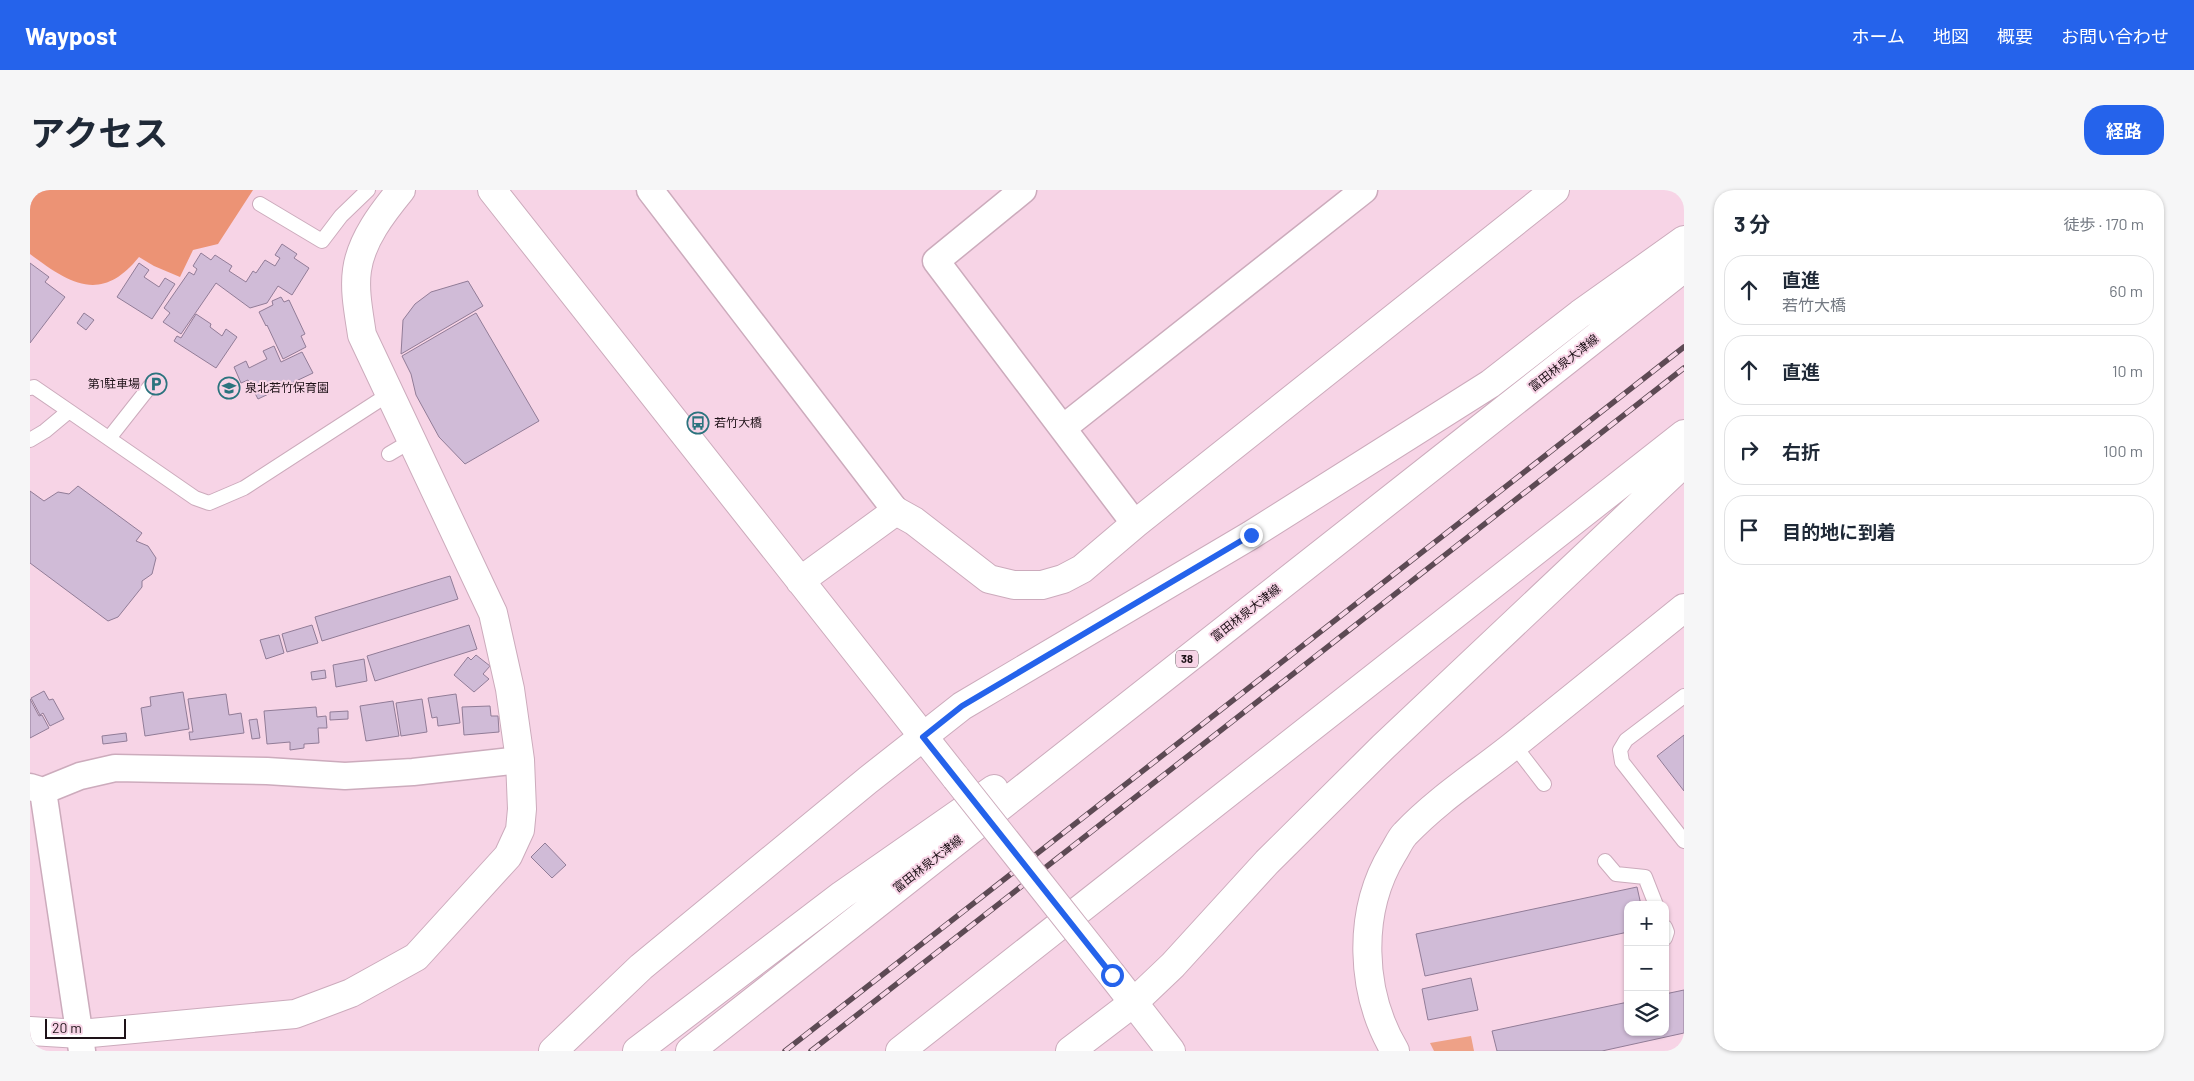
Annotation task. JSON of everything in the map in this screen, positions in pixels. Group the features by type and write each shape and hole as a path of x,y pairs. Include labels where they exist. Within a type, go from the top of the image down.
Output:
{"main road":[{"path":"30,1031 81,1043 295,1014 352,993 416,957 508,856 515,845 520,830 522,809 520,760 510,689 493,613 400,448 389,394 362,335 357,300 357,270 366,244 382,214 401,190"},
{"path":"492,190 1171,1051"},
{"path":"800,581 896,511 914,521 989,579 1014,585 1042,585 1063,579 1082,569 1135,524 1555,190"},
{"path":"553,1051 641,967 868,780 962,706 1251,535 1490,384 1580,314 1684,240"},
{"name":"富田林泉大津線","path":"690,1051 1684,268"},
{"path":"900,1051 1684,434"},
{"path":"1070,1051 1133,1003 1173,965 1268,862 1376,754 1684,463"},
{"path":"1395,1051 1378,1017 1368,975 1367,934 1382,870 1404,836 1433,807 1514,745 1684,608"},
{"path":"637,1051 842,895 1242,615"},
{"path":"907,1051 932,1026"}],"street":[{"path":"650,190 896,511"},
{"path":"1023,190 936,261 1135,524"},
{"path":"1063,428 1364,190"},
{"path":"81,1043 37,789 115,768 268,771 345,776 413,772 520,760"}],"lane":[{"path":"260,204 322,241 341,216 368,190"},
{"path":"110,437 150,385"},
{"path":"30,388 34,387 110,437 195,498 209,503 244,488 389,394"},
{"path":"30,440 45,431 69,411"},
{"path":"1684,696 1626,740 1620,750 1622,762 1684,841"},
{"path":"1514,745 1544,784"},
{"path":"1605,861 1616,874 1645,877 1654,901"}],"shaded area":[{"path":"30,190 253,190 218,244 193,250 180,277 154,266 139,257 125,271 112,280 99,284 86,284 73,281 59,274 30,254"},
{"path":"1471,1036 1474,1051 1434,1051 1430,1043"}],"building":[{"path":"282,244 297,254 294,258 309,268 292,295 278,286 267,303 250,308 216,283 181,334 163,322 170,313 164,308 189,272 194,275 197,269 193,266 201,253 211,260 215,255 232,266 229,271 246,282 253,271 256,273 265,260 275,266 280,258 275,255"},
{"path":"30,263 49,277 45,282 65,297 30,343"},
{"path":"139,263 149,270 144,277 159,287 165,278 175,284 152,319 117,297"},
{"path":"468,281 483,306 401,354 403,320 415,304 431,292"},
{"path":"281,297 284,302 289,300 305,334 301,336 306,347 283,359 259,312 273,305 272,301"},
{"path":"84,313 94,320 86,330 77,323"},
{"path":"476,313 539,421 465,464 439,437 416,395 411,374 402,356"},
{"path":"196,314 211,324 210,327 222,336 226,329 237,337 216,368 174,341 177,336 181,338"},
{"path":"274,346 281,362 302,352 313,373 258,399 248,380 241,383 234,367 246,361 249,368 267,359 263,351"},
{"path":"78,486 142,533 136,541 148,546 156,558 152,574 142,581 142,587 118,617 108,621 30,563 30,491 44,501 58,492 69,494"},
{"path":"450,576 458,599 322,641 315,617"},
{"path":"312,625 318,643 287,652 282,634"},
{"path":"469,625 477,649 375,681 367,656"},
{"path":"279,635 284,653 266,659 260,640"},
{"path":"476,655 490,666 483,674 489,679 474,692 454,675 468,657 471,660"},
{"path":"364,659 367,681 336,687 333,665"},
{"path":"325,670 326,678 312,680 311,672"},
{"path":"44,691 49,700 53,699 64,719 50,726 43,713 40,715 31,698"},
{"path":"183,692 189,729 145,736 141,708 151,706 150,697"},
{"path":"226,694 229,715 241,713 244,733 190,740 189,732 193,732 188,699"},
{"path":"456,694 460,723 438,726 437,717 432,718 428,698"},
{"path":"30,699 39,716 42,715 49,728 30,738"},
{"path":"422,699 427,732 401,736 396,703"},
{"path":"393,701 399,736 366,741 360,706"},
{"path":"490,706 491,716 498,716 499,732 464,735 462,707"},
{"path":"316,707 317,717 326,716 327,728 318,728 319,743 304,744 304,748 290,750 290,742 267,744 264,711"},
{"path":"348,711 348,719 330,720 330,712"},
{"path":"257,719 260,738 252,739 249,720"},
{"path":"126,733 127,741 103,744 102,736"},
{"path":"1684,735 1684,791 1657,756"},
{"path":"545,843 566,865 552,878 531,857"},
{"path":"1637,887 1640,901 1624,901 1624,933 1425,976 1416,934"},
{"path":"1471,978 1478,1010 1428,1020 1422,989"},
{"path":"1684,990 1684,1033 1602,1051 1497,1051 1492,1031 1624,1003 1624,1036 1669,1036 1669,993"}],"railway":[{"path":"785,1051 1684,347"},
{"path":"811,1051 1684,368"}],"place":[{"name":"第1駐車場","path":"156,384"},
{"name":"泉北若竹保育園","path":"229,388"},
{"name":"若竹大橋","path":"698,423"}],"route":[{"path":"1112,975 923,737 962,706 1251,535"}]}
